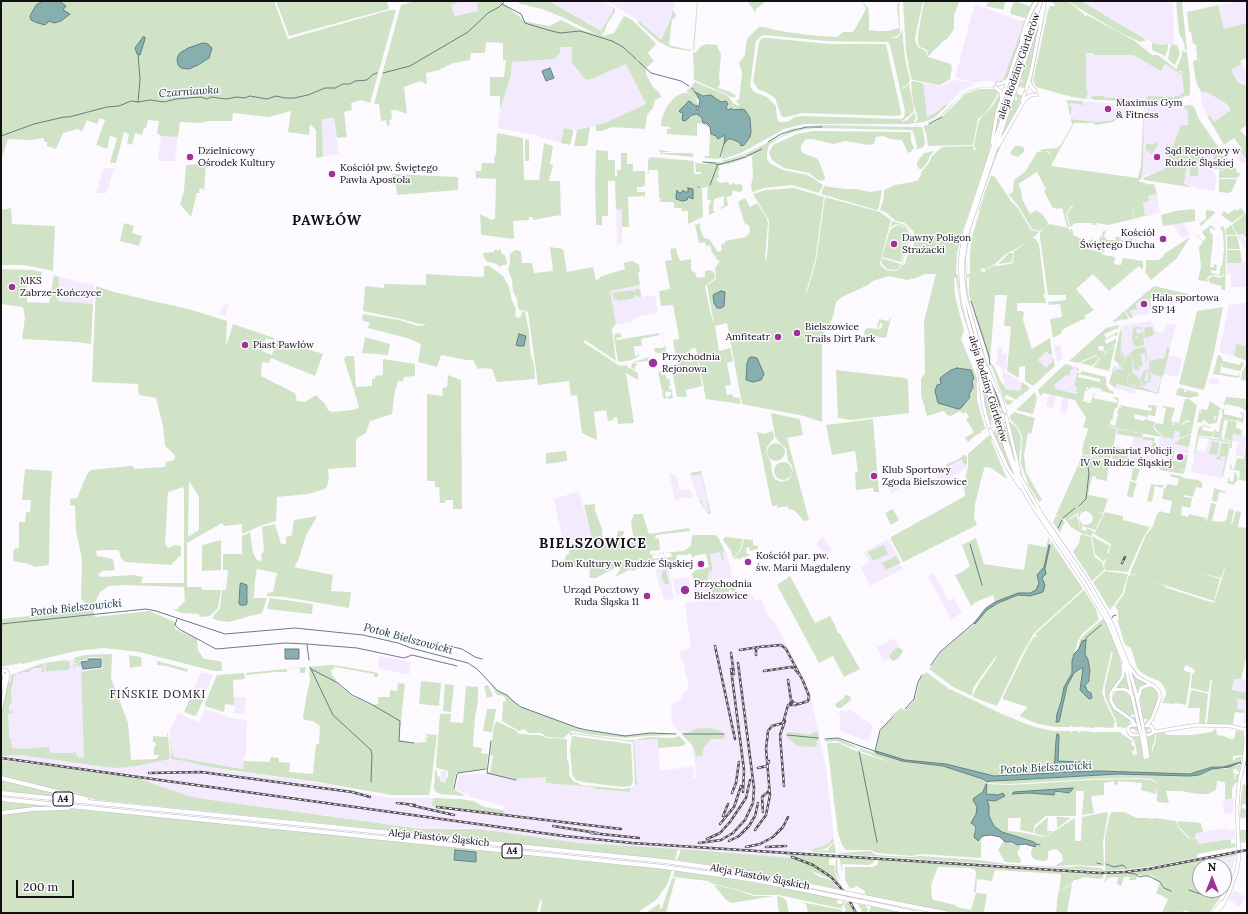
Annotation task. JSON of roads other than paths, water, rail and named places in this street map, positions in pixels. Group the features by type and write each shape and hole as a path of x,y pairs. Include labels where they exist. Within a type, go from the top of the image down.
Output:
{"highway":[{"path":"1,778 77,798 124,806"},
{"name":"Aleja Piastów Śląskich","path":"1,793 672,862 749,874 945,913"},
{"name":"Aleja Piastów Śląskich","path":"1,799 671,867 755,880 914,913"},
{"path":"1,813 52,808 95,808"}],"main road":[{"path":"992,153 996,116 1025,26 1036,1"},
{"path":"1018,50 1041,1"},
{"name":"aleja Rodziny Gürtlerów","path":"1017,79 1041,1"},
{"path":"1020,106 1030,81 1045,1"},
{"name":"aleja Rodziny Gürtlerów","path":"1045,1 1010,98 964,234 960,261 962,296 978,354 1012,464 1024,492 1106,616 1123,660 1140,722"},
{"path":"1001,99 1000,92 996,85 1005,82 1009,76"},
{"path":"992,153 1020,106 1027,97 1036,93 1031,86 1030,81"},
{"name":"aleja Rodziny Gürtlerów","path":"992,153 967,234 963,261 963,278 965,296 997,413"},
{"path":"978,354 983,404 990,428 1007,468 1024,492"},
{"path":"982,357 1006,414 1020,477"},
{"name":"aleja Rodziny Gürtlerów","path":"1001,426 1020,477 1034,503 1088,582 1106,616 1127,662 1138,703 1147,757"},
{"path":"1123,660 1123,676 1110,697 1112,704 1128,718 1133,725 1162,730 1197,725 1237,727 1246,734 1244,762 1239,782 1237,808 1239,856 1234,881 1225,899 1215,913"},
{"path":"1127,662 1137,677 1158,689 1160,694 1152,719 1149,735 1131,735 1128,730 1133,725"},
{"path":"1,672 6,670 1,708"},
{"path":"1,672 6,676"},
{"path":"1,692 6,676"},
{"path":"1138,703 1141,688 1152,685"},
{"path":"1113,691 1120,688 1126,690 1134,700"}],"water":[{"path":"43,1 59,1 66,6 63,10 70,14 61,21 54,23 49,21 45,25 31,20 30,16 36,5"},
{"path":"143,37 145,37 145,39 140,55 137,54 135,48"},
{"path":"203,43 208,44 212,48 209,58 189,69 181,68 178,65 177,58 180,53 188,48"},
{"path":"550,68 554,78 546,81 542,71"},
{"path":"695,92 703,96 711,95 721,102 726,101 728,104 726,108 729,110 731,108 733,110 745,110 750,118 751,132 750,137 744,145 741,146 739,142 731,139 728,139 724,144 725,136 718,139 716,136 711,134 710,127 706,123 703,123 702,118 697,114 692,115 685,121 682,120 683,113 679,111 688,101 698,106 696,109 698,110 700,100"},
{"path":"688,188 693,189 693,199 688,197 687,200 682,201 676,199 677,190 679,193 683,190 688,192"},
{"path":"721,291 725,292 724,306 717,308 714,303 713,295"},
{"path":"519,334 526,336 524,346 516,345"},
{"path":"749,358 757,358 764,374 761,380 753,382 746,380 747,363"},
{"path":"957,368 971,370 974,378 972,381 973,387 969,395 970,397 961,408 958,409 938,403 935,391 937,385 941,384 940,378 951,370"},
{"path":"1049,545 1045,569 1046,574 1042,578 1045,585 1043,592 1030,596 1018,595 998,603 987,610 975,624 974,623 986,608 995,602 1018,593 1030,593 1036,590 1039,583 1037,575 1044,567"},
{"path":"241,583 247,585 246,605 240,605 239,603"},
{"path":"1086,640 1085,654 1090,671 1089,681 1084,687 1086,687 1087,691 1091,693 1092,698 1089,699 1080,690 1083,668 1081,668 1074,673 1067,686 1059,722 1056,722 1064,687 1072,673 1072,661 1074,654 1079,649 1082,641"},
{"path":"285,649 299,649 299,659 285,659"},
{"path":"89,659 101,659 101,667 83,669 81,662 89,661"},
{"path":"1057,734 1059,735 1058,761 1082,763 1074,768 1060,770 1061,772 1100,771 1190,774 1212,767 1223,767 1241,762 1230,767 1212,769 1199,775 1190,776 1118,774 987,782 983,779 943,766 902,761 876,753 876,751 905,760 946,764 994,776 1054,773"},
{"path":"986,784 986,794 998,795 1003,793 1005,796 995,801 987,800 989,806 989,816 994,826 1002,832 1034,842 1036,844 1035,847 1025,844 1017,845 1012,842 1005,842 1000,837 991,835 982,836 978,841 974,837 976,828 971,823 976,814 977,807 973,800 983,792"},
{"path":"1073,788 1069,793 1055,791 1054,795 1030,793 1012,794 1014,792"},
{"path":"455,850 476,852 476,862 454,860"}],"waterway":[{"name":"Czarniawka","path":"383,73 410,66 468,32 488,13 499,7 505,1"},
{"path":"502,4 521,14 525,23 560,33 580,31 612,41 623,47 636,59"},
{"path":"1012,76 1027,36"},
{"path":"138,54 140,80 138,102"},
{"path":"638,61 651,73 681,81 689,86"},
{"name":"Czarniawka","path":"1,136 34,124 107,107 119,106 131,101 138,102 150,100 164,102 176,99 201,97 207,99 211,97 226,99 237,97 244,98 250,96 267,99 276,96 294,98 308,95 325,88 335,88 343,84 367,80 372,75 377,73"},
{"path":"692,88 695,92"},
{"path":"929,124 942,117"},
{"path":"768,142 781,134 794,130 807,127 822,127"},
{"path":"720,157 724,144"},
{"path":"747,156 762,149"},
{"path":"703,162 715,163 717,165 746,157"},
{"path":"710,185 718,164"},
{"path":"971,301 989,356 990,365"},
{"path":"994,388 1000,406"},
{"path":"1079,506 1086,499 1089,473 1087,461"},
{"path":"1063,518 1075,508"},
{"path":"1058,528 1062,520"},
{"path":"970,544 982,585"},
{"name":"Potok Bielszowicki","path":"1,624 146,609 225,634 295,628 363,635 398,643 411,648 468,663 477,669 498,691 507,695 521,707 578,728 625,736 650,733 676,734"},
{"path":"1112,618 1116,615"},
{"path":"177,619 175,625 179,629 216,649 285,643 307,644 357,648 404,658 412,655 457,666"},
{"path":"931,665 940,652 975,622"},
{"path":"1084,641 1101,625"},
{"path":"307,645 309,660"},
{"path":"436,647 449,646 462,649 475,657 482,659"},
{"path":"310,667 333,715 371,750 371,782"},
{"path":"311,669 338,683 352,695 400,721 399,741 414,743"},
{"path":"905,709 914,699 918,682 922,675"},
{"path":"875,752 880,730 893,717"},
{"name":"Potok Bielszowicki","path":"683,734 724,734"},
{"name":"Potok Bielszowicki","path":"787,735 818,738"},
{"name":"Potok Bielszowicki","path":"825,739 838,738 877,752"},
{"path":"491,741 487,773 516,780"},
{"path":"859,751 877,842"},
{"name":"Potok Bielszowicki","path":"1240,763 1247,765"},
{"path":"454,789 458,773 486,769"},
{"path":"1036,844 1040,845"},
{"path":"1097,863 1101,864"},
{"path":"1106,864 1114,867 1123,865 1126,868"},
{"path":"1128,873 1135,874 1140,877 1149,876 1160,882 1164,888 1171,891"}],"railway":[{"path":"1122,563 1125,557"},
{"path":"756,655 756,649 759,647 781,645 786,649 803,681 809,696 808,701 799,704 790,703"},
{"path":"715,646 735,739"},
{"path":"740,650 759,647"},
{"path":"731,653 734,674"},
{"path":"699,843 721,840 733,833 745,820 753,803 754,788 738,663"},
{"path":"764,671 791,667 798,673"},
{"path":"731,669 744,770 743,792"},
{"path":"788,680 791,700 797,704"},
{"path":"755,830 766,815 770,795 766,749 768,731 772,726 783,723 788,705 796,705"},
{"path":"784,786 780,735 785,721"},
{"path":"1,758 564,836 632,843 1101,873 1149,869 1247,850"},
{"path":"758,768 767,766 769,761"},
{"path":"732,793 736,783 739,762"},
{"path":"149,773 201,772 352,792 370,797"},
{"path":"707,839 720,833 730,822 746,798 750,780"},
{"path":"720,824 734,807 741,786"},
{"path":"763,812 762,797 769,791 769,787"},
{"path":"397,803 415,805"},
{"path":"729,841 739,836 749,826 755,816 758,803"},
{"path":"723,816 728,804"},
{"path":"410,805 454,815"},
{"path":"437,807 621,829"},
{"path":"746,847 760,844 773,837 783,827 788,817"},
{"path":"553,826 597,833"},
{"path":"591,833 639,838"},
{"path":"766,847 786,846"},
{"path":"792,857 813,865 831,877 846,894 856,913"}],"place":[{"name":"Maximus Gym & Fitness","path":"1108,109"},
{"name":"Dzielnicowy Ośrodek Kultury","path":"190,157"},
{"name":"Sąd Rejonowy w Rudzie Śląskiej","path":"1157,157"},
{"name":"Kościół pw. Świętego Pawła Apostoła","path":"332,174"},
{"name":"Kościół Świętego Ducha","path":"1163,239"},
{"name":"Dawny Poligon Strażacki","path":"894,244"},
{"name":"MKS Zabrze-Kończyce","path":"12,287"},
{"name":"Hala sportowa SP 14","path":"1144,304"},
{"name":"Bielszowice Trails Dirt Park","path":"797,333"},
{"name":"Amfiteatr","path":"778,337"},
{"name":"Piast Pawłów","path":"245,345"},
{"name":"Przychodnia Rejonowa","path":"653,363"},
{"name":"Komisariat Policji IV w Rudzie Śląskiej","path":"1180,457"},
{"name":"Klub Sportowy Zgoda Bielszowice","path":"874,476"},
{"name":"Kościół par. pw. św. Marii Magdaleny","path":"748,562"},
{"name":"Dom Kultury w Rudzie Śląskiej","path":"701,564"},
{"name":"Przychodnia Bielszowice","path":"685,590"},
{"name":"Urząd Pocztowy Ruda Śląska 11","path":"647,596"}],"district":[{"name":"PAWŁÓW","path":"327,221"},
{"name":"BIELSZOWICE","path":"593,544"},
{"name":"FIŃSKIE DOMKI","path":"158,695"}]}
